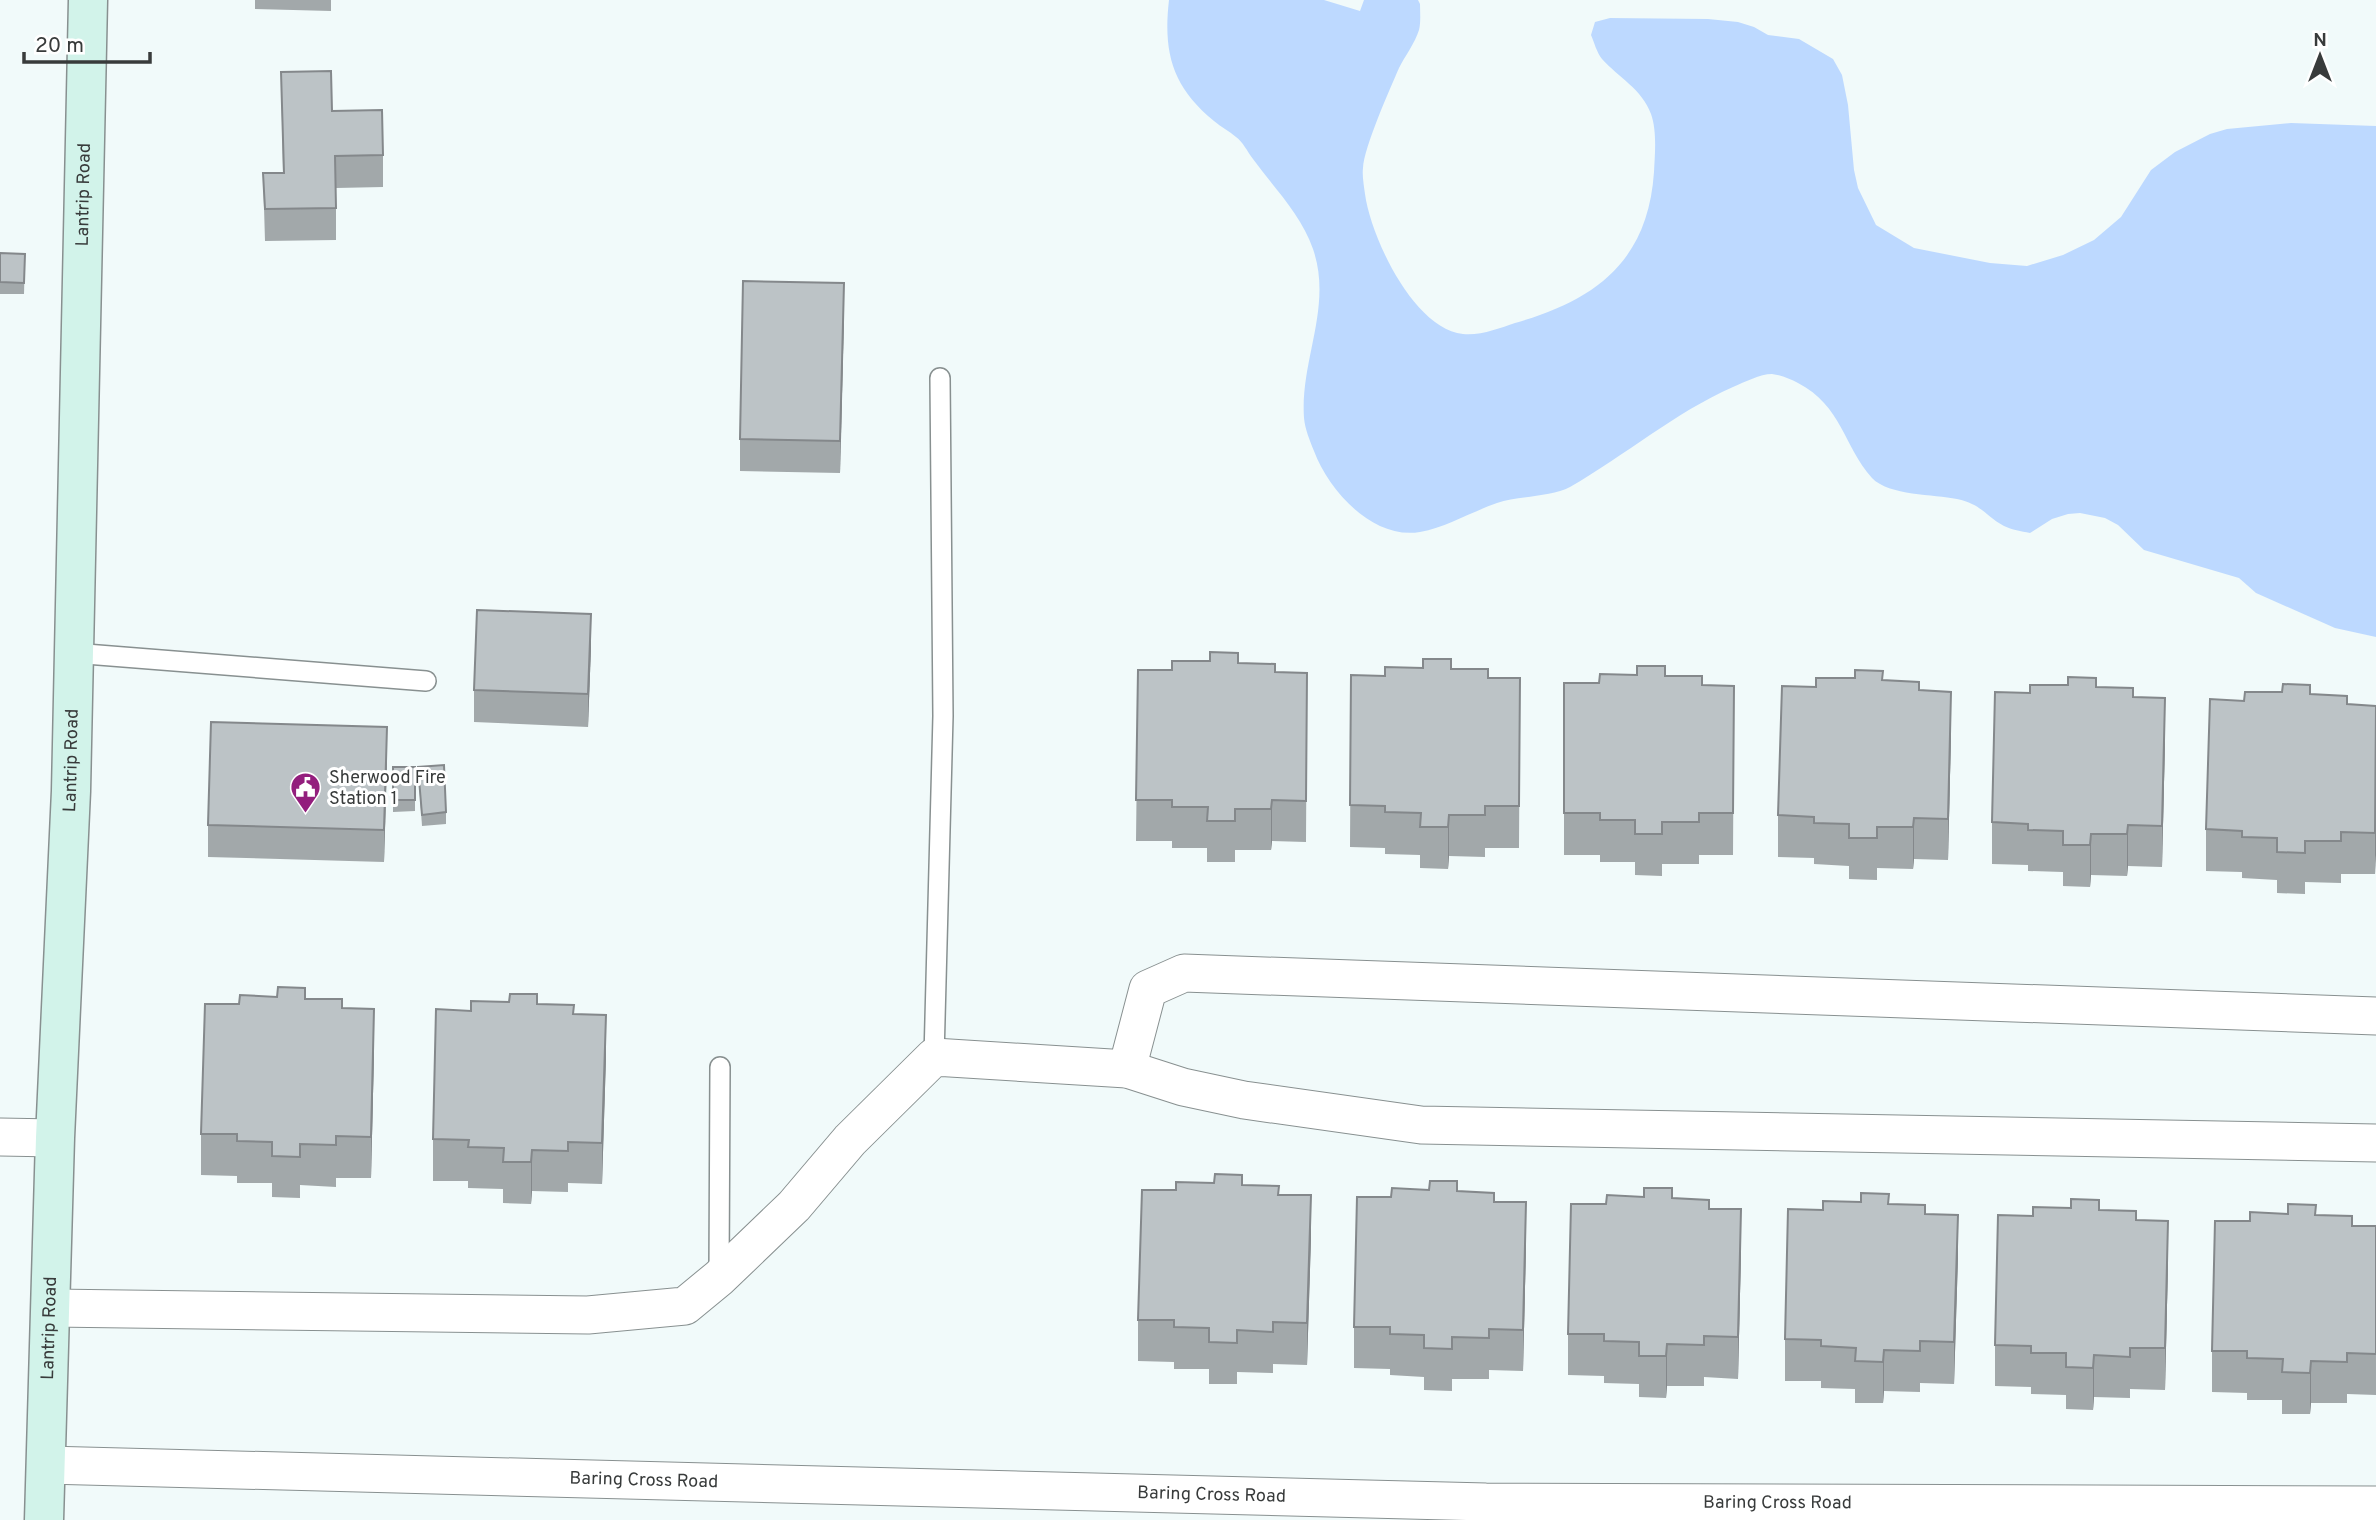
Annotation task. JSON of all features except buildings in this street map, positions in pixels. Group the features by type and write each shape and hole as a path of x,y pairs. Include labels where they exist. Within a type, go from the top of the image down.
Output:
{"street":[{"name":"Lantrip Road","path":"44,1520 55,1138 71,791 88,0"},
{"path":"1126,1069 1148,989 1184,973 2376,1016"},
{"path":"52,1308 588,1315 685,1306 719,1278 794,1206 850,1140 934,1057 1126,1069 1183,1087 1244,1100 1421,1125 2376,1143"},
{"path":"0,1138 55,1138"},
{"name":"Baring Cross Road","path":"46,1465 1874,1511 2333,1512 2376,1506"}],"lane":[{"path":"934,1057 943,716 940,378"},
{"path":"73,653 426,681"},
{"path":"719,1278 720,1067"}],"water":[{"path":"1169,0 1324,0 1360,11 1364,0 1418,0 1419,30 1399,68 1372,133 1364,159 1364,184 1376,234 1398,279 1428,316 1445,328 1463,334 1476,334 1544,314 1593,289 1613,272 1629,253 1641,230 1650,203 1654,172 1654,128 1651,114 1642,97 1602,59 1591,35 1595,22 1610,18 1738,22 1768,35 1799,39 1833,59 1842,75 1848,105 1858,188 1876,225 1914,248 1990,263 2027,266 2063,255 2094,240 2121,217 2151,170 2175,152 2210,134 2227,129 2291,123 2376,126 2376,637 2335,628 2256,593 2239,578 2144,550 2118,525 2105,518 2080,513 2068,514 2052,519 2030,533 2004,526 1966,501 1889,488 1872,478 1833,414 1813,392 1785,377 1772,374 1752,379 1711,397 1591,475 1562,490 1497,503 1440,527 1420,532 1386,528 1370,520 1355,510 1330,482 1305,426 1304,396 1319,292 1318,271 1308,236 1243,144 1188,95 1174,67 1170,52 1167,19"}],"place":[{"name":"Sherwood Fire Station 1","path":"306,815"}]}
